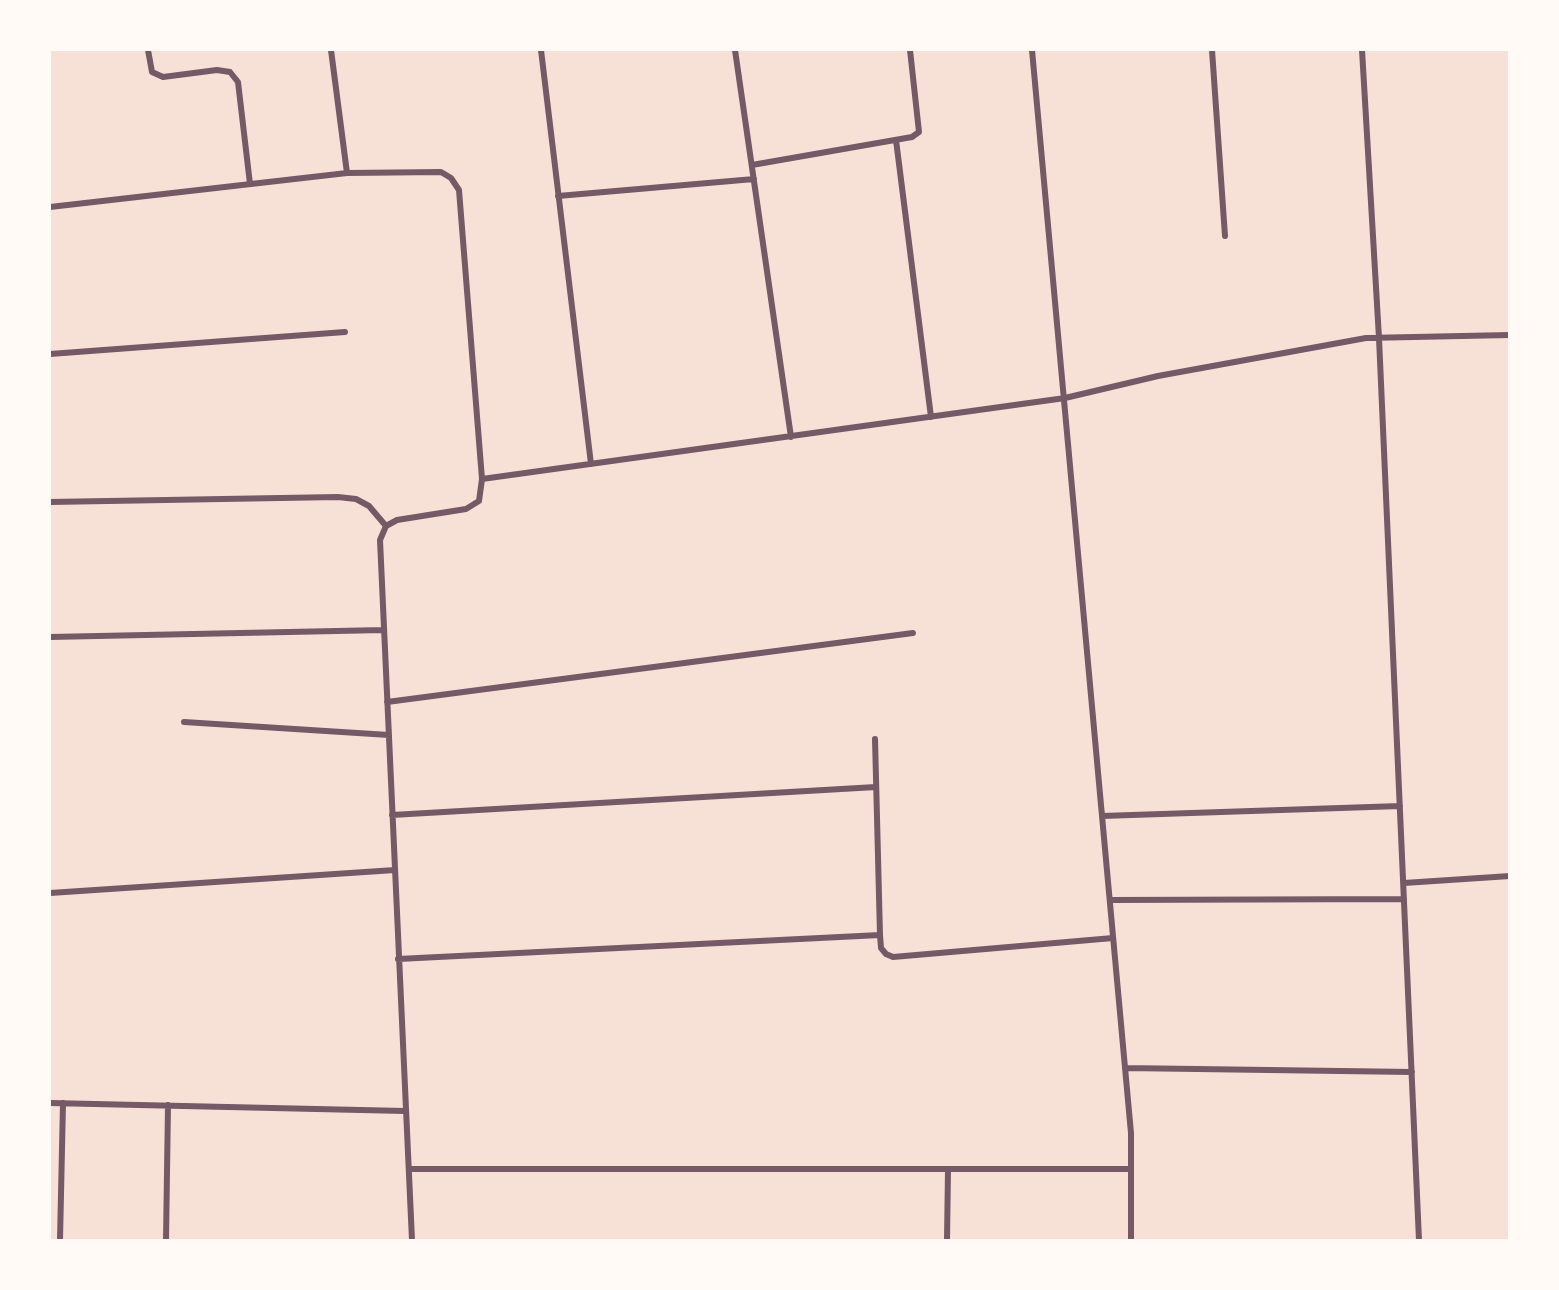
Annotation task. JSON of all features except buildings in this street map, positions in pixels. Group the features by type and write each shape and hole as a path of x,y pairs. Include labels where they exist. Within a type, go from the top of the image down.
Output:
{"street":[{"path":"148,50 152,72 163,77 218,70 230,72 238,82 250,184"},
{"path":"331,50 347,173"},
{"path":"541,50 591,464"},
{"path":"735,50 791,437"},
{"path":"752,165 912,137 919,132 910,50"},
{"path":"1032,50 1131,1133 1131,1240"},
{"path":"1212,50 1226,236"},
{"path":"1362,50 1379,338 1419,1240"},
{"path":"896,140 932,417"},
{"path":"50,207 347,173 441,172 452,178 459,190 482,479 479,501 466,509 397,520 386,526 380,540 412,1240"},
{"path":"558,196 754,179"},
{"path":"50,354 345,332"},
{"path":"482,479 1065,398 1158,376 1365,338 1509,335"},
{"path":"50,502 338,497 356,499 369,506 386,526"},
{"path":"50,637 384,630"},
{"path":"387,702 913,633"},
{"path":"184,723 389,735"},
{"path":"875,739 880,935 881,948 886,954 893,957 1113,938"},
{"path":"392,815 876,787"},
{"path":"1102,816 1400,806"},
{"path":"50,893 395,870"},
{"path":"1404,883 1509,876"},
{"path":"1110,900 1404,898"},
{"path":"398,959 880,935"},
{"path":"1125,1068 1412,1072"},
{"path":"50,1103 405,1111"},
{"path":"60,1240 63,1103"},
{"path":"166,1240 168,1105"},
{"path":"410,1169 1131,1170"},
{"path":"947,1240 948,1170"}]}
